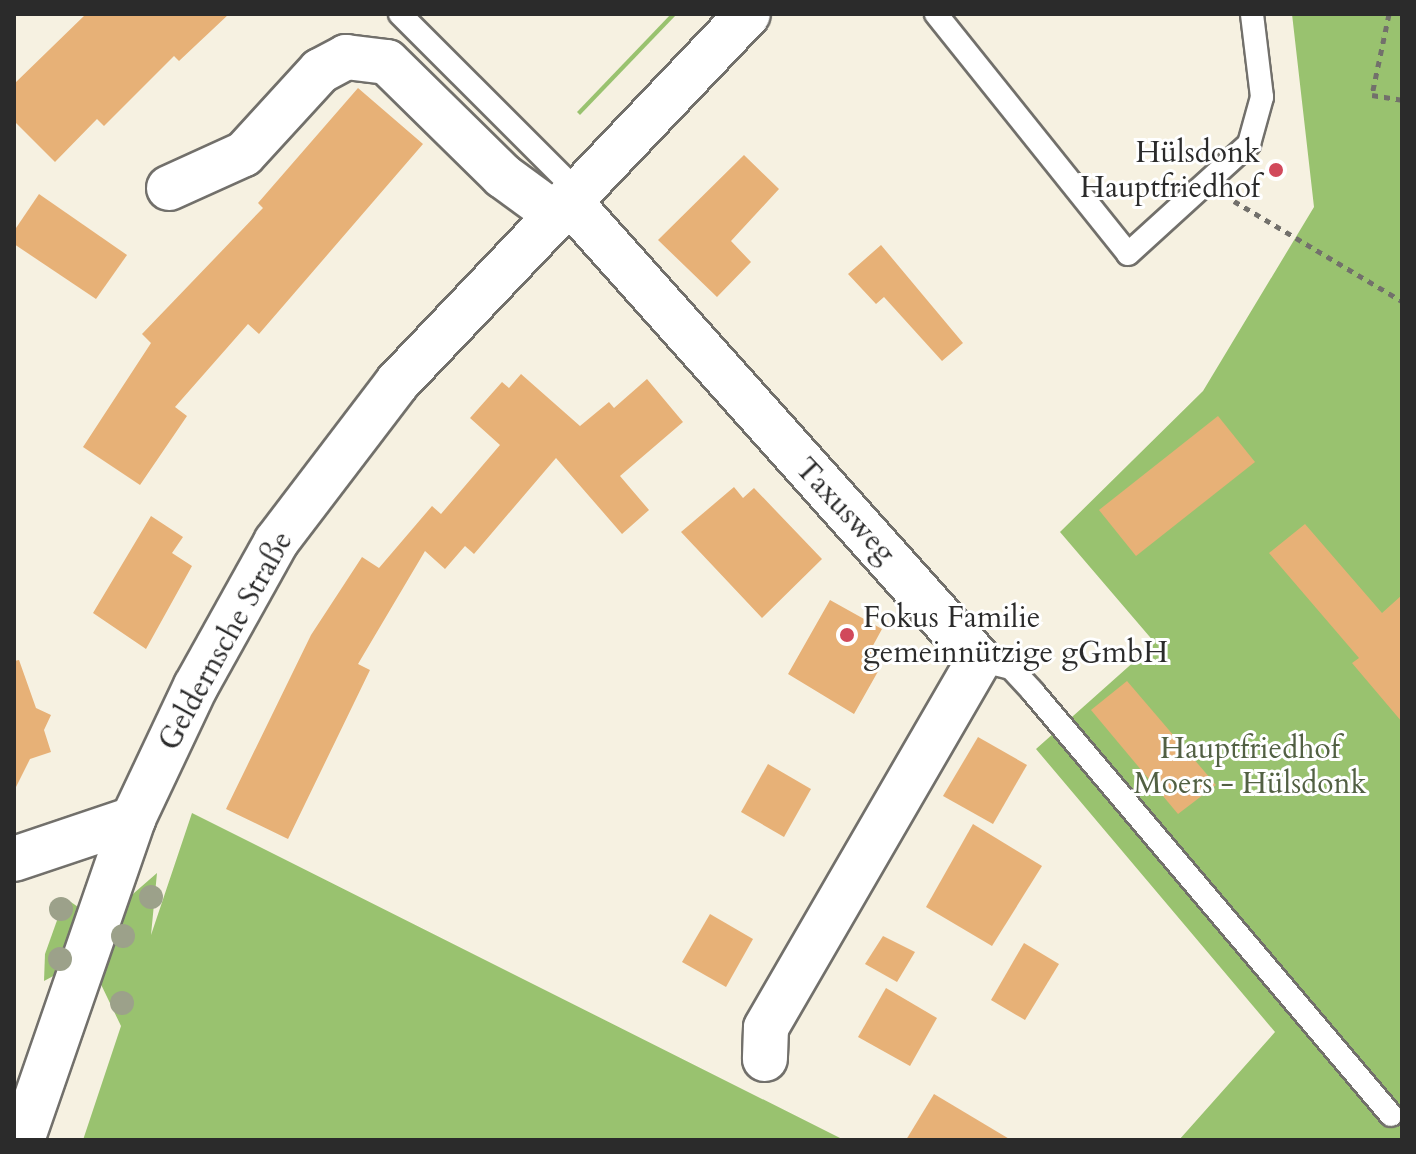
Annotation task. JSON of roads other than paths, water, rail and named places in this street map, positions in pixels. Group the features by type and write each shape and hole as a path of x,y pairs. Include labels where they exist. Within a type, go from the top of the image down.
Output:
{"street":[{"name":"Geldernsche Straße","path":"22,1140 133,819 196,686 276,542 397,383 748,14"},
{"path":"169,188 244,154 320,71 346,57 387,62 503,176 566,202"},
{"name":"Taxusweg","path":"566,202 979,660"},
{"path":"765,1059 766,1028 979,660"},
{"path":"14,859 133,819"}],"lane":[{"path":"400,14 566,202"},
{"path":"936,14 1128,254 1249,144 1262,97 1252,14"},
{"path":"979,660 1011,668 1033,692 1391,1115"}],"place":[{"name":"Hülsdonk Hauptfriedhof","path":"1276,170"},
{"name":"Fokus Familie gemeinnützige gGmbH","path":"847,635"}],"park label":[{"name":"Hauptfriedhof Moers - Hülsdonk","path":"1250,766"}]}
